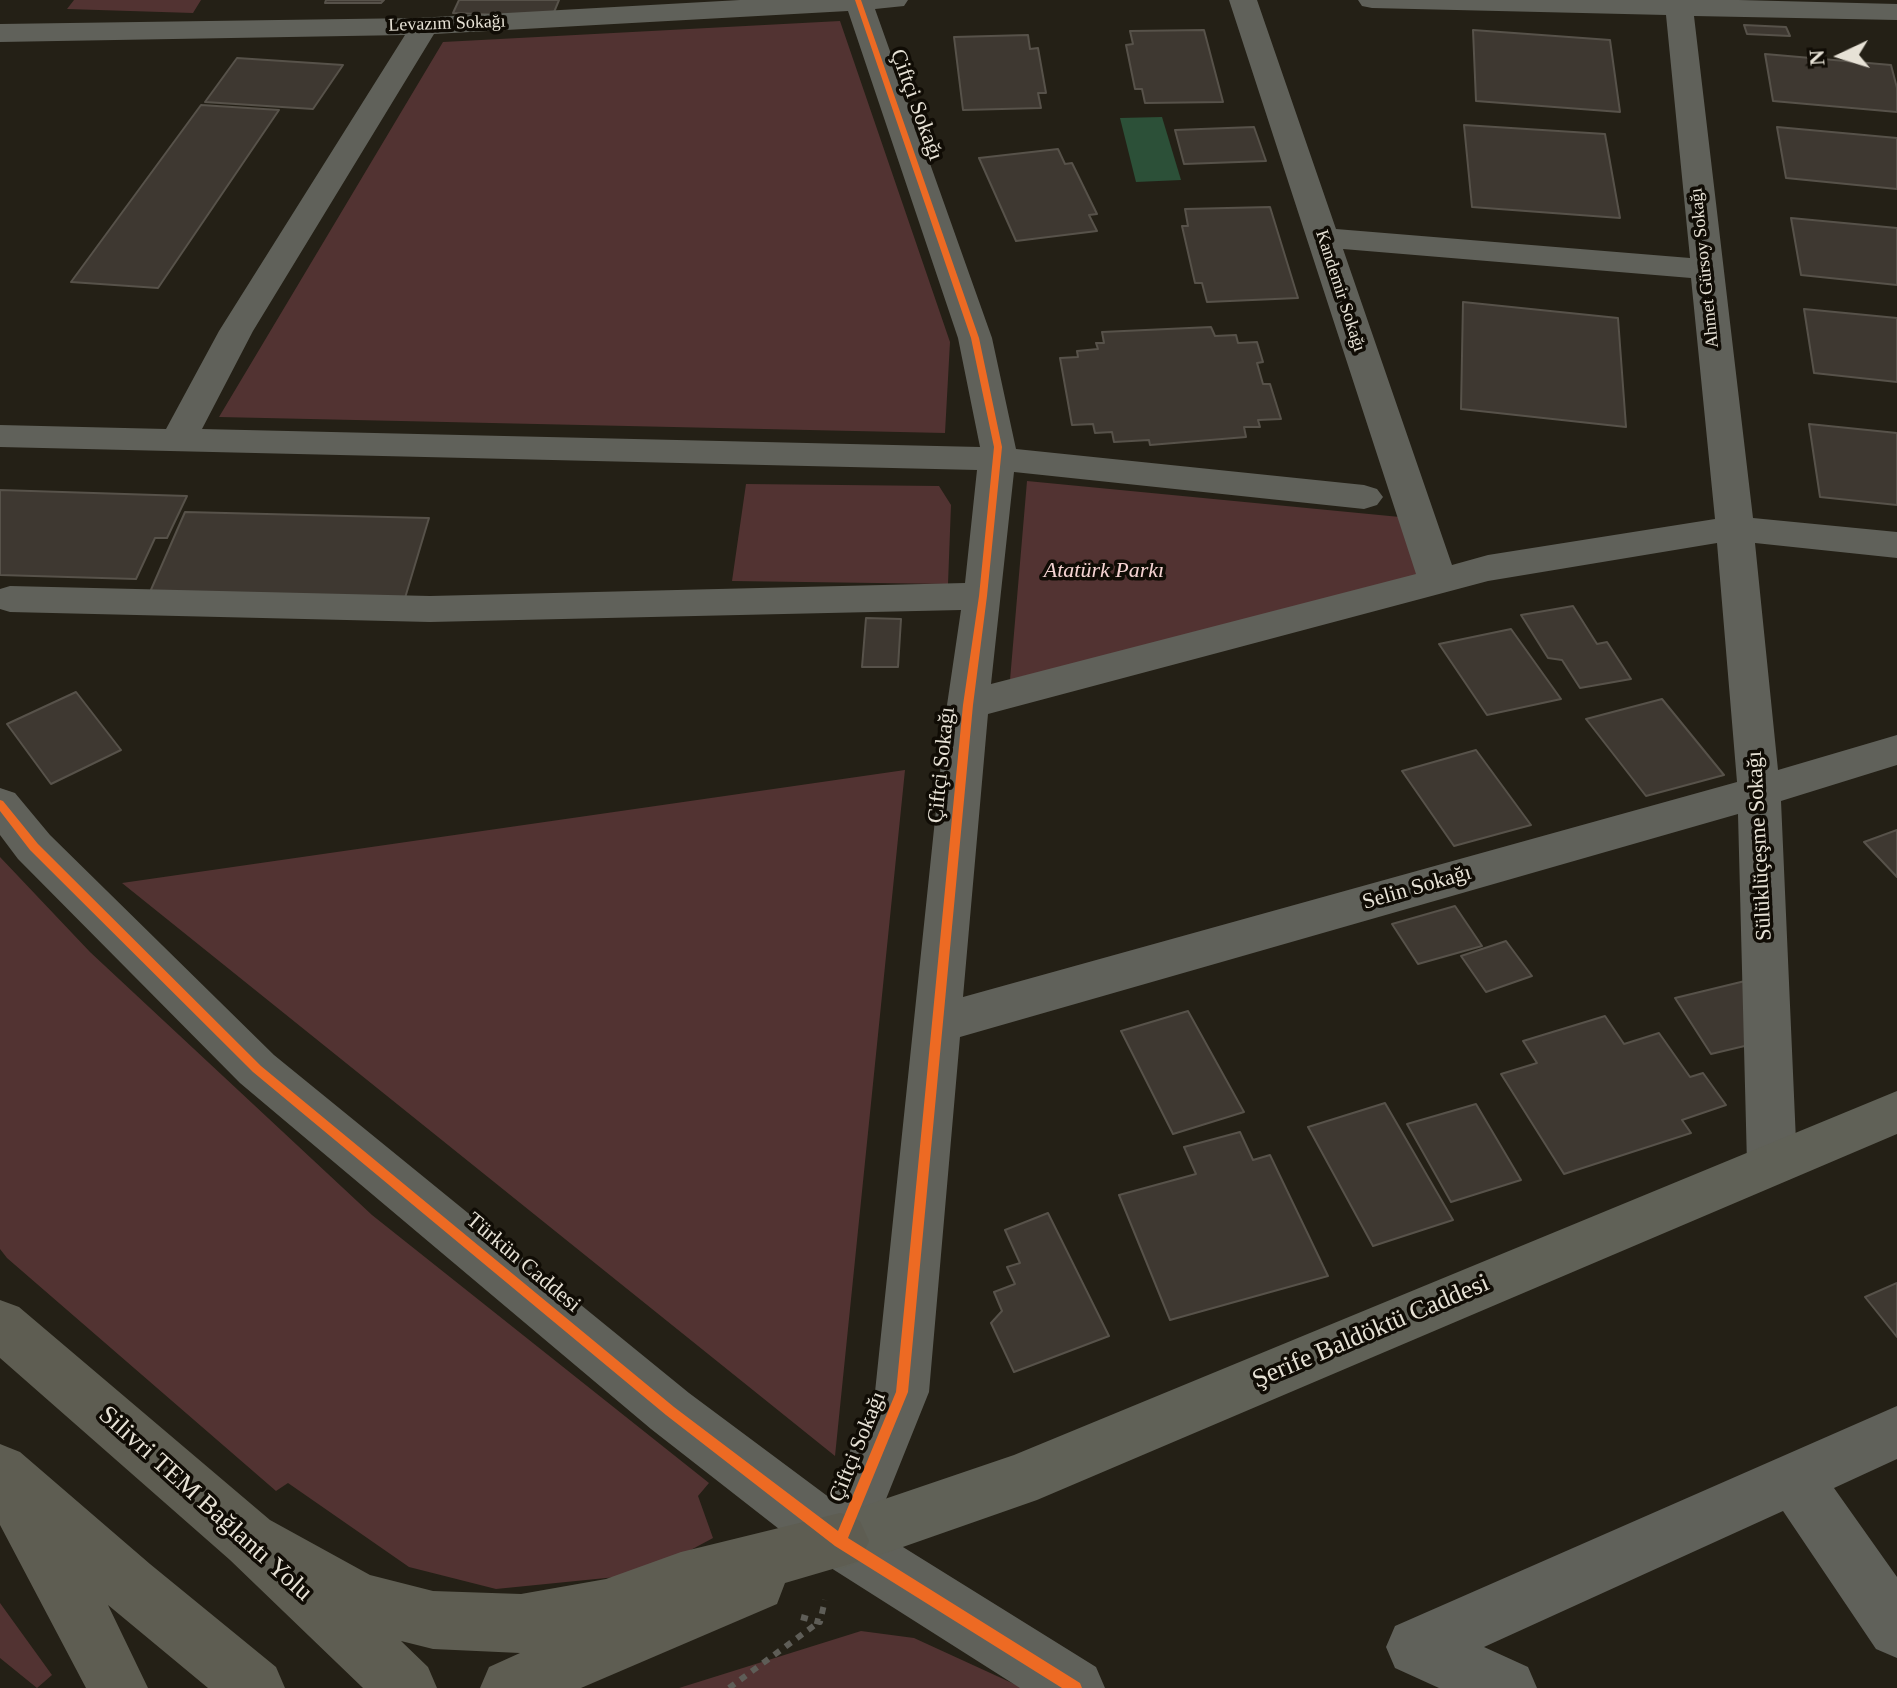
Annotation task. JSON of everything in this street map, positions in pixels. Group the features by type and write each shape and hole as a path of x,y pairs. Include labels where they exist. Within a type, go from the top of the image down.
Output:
{"highway":[{"name":"Silivri TEM Bağlantı Yolu","path":"0,1324 250,1540 407,1688"},
{"path":"0,1471 76,1604 118,1688"},
{"path":"0,1471 129,1585 255,1688"},
{"path":"250,1540 361,1602 433,1620 521,1624 606,1608 681,1581 840,1541"},
{"path":"510,1688 717,1602 840,1541"}],"main road":[{"name":"Şerife Baldöktü Caddesi","path":"840,1541 1017,1481 1897,1112"}],"street":[{"name":"Levazım Sokağı","path":"0,33 894,0"},
{"name":"Kandemir Sokağı","path":"1243,0 1438,581"},
{"path":"1372,0 1897,12"},
{"name":"Çiftçi Sokağı","path":"840,1541 902,1392 968,705 998,459 975,338 857,1"},
{"name":"Ahmet Gürsoy Sokağı","path":"1679,8 1735,528"},
{"path":"178,440 236,331 425,18"},
{"path":"1323,238 1705,269"},
{"path":"0,436 998,459 1364,497"},
{"path":"968,705 1488,568 1735,528 1897,545"},
{"name":"Sülüklüçeşme Sokağı","path":"1735,528 1759,792 1772,1164"},
{"path":"10,599 430,609 983,596"},
{"name":"Selin Sokağı","path":"937,1024 1759,792 1897,750"},
{"name":"Türkün Caddesi","path":"0,804 34,847 257,1069 670,1411 840,1541 1075,1688"},
{"path":"1507,1688 1416,1647 1897,1432"},
{"path":"1794,1478 1897,1628"}],"path":[{"path":"729,1688 820,1622"}],"green space":[{"path":"74,0 201,0 193,13 67,9"},
{"path":"840,21 950,342 945,433 219,417 443,42"},
{"name":"Atatürk Parkı","path":"1027,481 1400,517 1422,574 1010,680"},
{"path":"746,484 939,486 951,505 948,584 732,581"},
{"path":"905,770 835,1456 122,883"},
{"path":"0,857 90,952 372,1215 709,1483 698,1496 713,1538 646,1574 496,1589 409,1567 288,1483 276,1491 7,1258 0,1249"},
{"path":"0,1603 52,1675 37,1688 0,1658"},
{"path":"861,1631 914,1638 1023,1688 679,1688"}],"shaded area":[{"path":"1162,117 1181,180 1136,182 1120,118"}],"building":[{"path":"326,0 384,0 381,3 325,3"},
{"path":"459,0 559,0 552,17 453,13"},
{"path":"1744,25 1786,27 1790,36 1747,34"},
{"path":"1204,30 1223,102 1145,103 1142,89 1135,89 1126,45 1133,44 1130,31"},
{"path":"1473,30 1610,40 1620,112 1476,101"},
{"path":"1028,35 1030,49 1038,48 1046,93 1038,93 1041,108 963,110 954,37"},
{"path":"1765,54 1891,65 1897,88 1897,112 1773,101"},
{"path":"237,58 343,65 313,109 205,102"},
{"path":"201,105 279,110 158,288 71,282"},
{"path":"1464,125 1605,134 1620,218 1472,207"},
{"path":"1254,127 1266,161 1184,164 1175,130"},
{"path":"1777,127 1897,138 1897,189 1786,178"},
{"path":"1058,149 1065,164 1072,163 1097,214 1089,215 1097,231 1016,241 979,158"},
{"path":"1270,207 1298,298 1207,302 1202,283 1195,283 1182,226 1188,226 1185,209"},
{"path":"1791,218 1897,228 1897,285 1801,275"},
{"path":"1463,302 1618,318 1626,427 1461,409"},
{"path":"1804,309 1897,318 1897,382 1814,373"},
{"path":"1211,327 1215,336 1236,335 1238,343 1257,342 1263,362 1257,363 1263,384 1270,384 1281,419 1258,420 1260,427 1244,427 1246,437 1150,445 1149,440 1114,442 1112,432 1095,433 1093,424 1072,425 1060,358 1078,357 1077,351 1098,349 1096,343 1104,343 1102,332"},
{"path":"1809,424 1897,433 1897,505 1820,497"},
{"path":"0,490 187,496 167,538 155,538 136,579 0,575"},
{"path":"185,512 429,518 405,598 150,592"},
{"path":"1573,606 1597,644 1607,642 1631,679 1580,688 1562,660 1548,658 1521,615"},
{"path":"866,618 901,619 898,667 862,667"},
{"path":"1511,629 1561,699 1487,715 1439,644"},
{"path":"76,692 121,750 51,784 7,724"},
{"path":"1662,699 1724,775 1646,796 1586,719"},
{"path":"1476,750 1531,825 1454,846 1402,771"},
{"path":"1897,830 1897,877 1864,842"},
{"path":"1455,906 1482,946 1418,964 1392,924"},
{"path":"1506,941 1532,976 1486,992 1461,956"},
{"path":"1745,981 1753,1044 1711,1054 1675,998"},
{"path":"1188,1011 1244,1112 1173,1134 1121,1031"},
{"path":"1605,1016 1624,1044 1659,1033 1690,1077 1703,1073 1726,1105 1682,1120 1691,1133 1564,1174 1501,1074 1537,1063 1523,1041"},
{"path":"1385,1103 1453,1220 1373,1246 1308,1127"},
{"path":"1476,1104 1521,1180 1451,1202 1407,1124"},
{"path":"1240,1132 1253,1160 1270,1155 1328,1276 1170,1320 1119,1195 1196,1174 1184,1147"},
{"path":"1048,1213 1109,1336 1014,1372 991,1323 1002,1311 994,1292 1015,1284 1007,1267 1020,1263 1005,1230"},
{"path":"1897,1283 1897,1337 1865,1297"}],"cycle path":[{"path":"840,1541 902,1392 968,705 998,447 975,338 858,0"},
{"path":"0,804 34,847 257,1069 670,1411 840,1541 1075,1688"}]}
